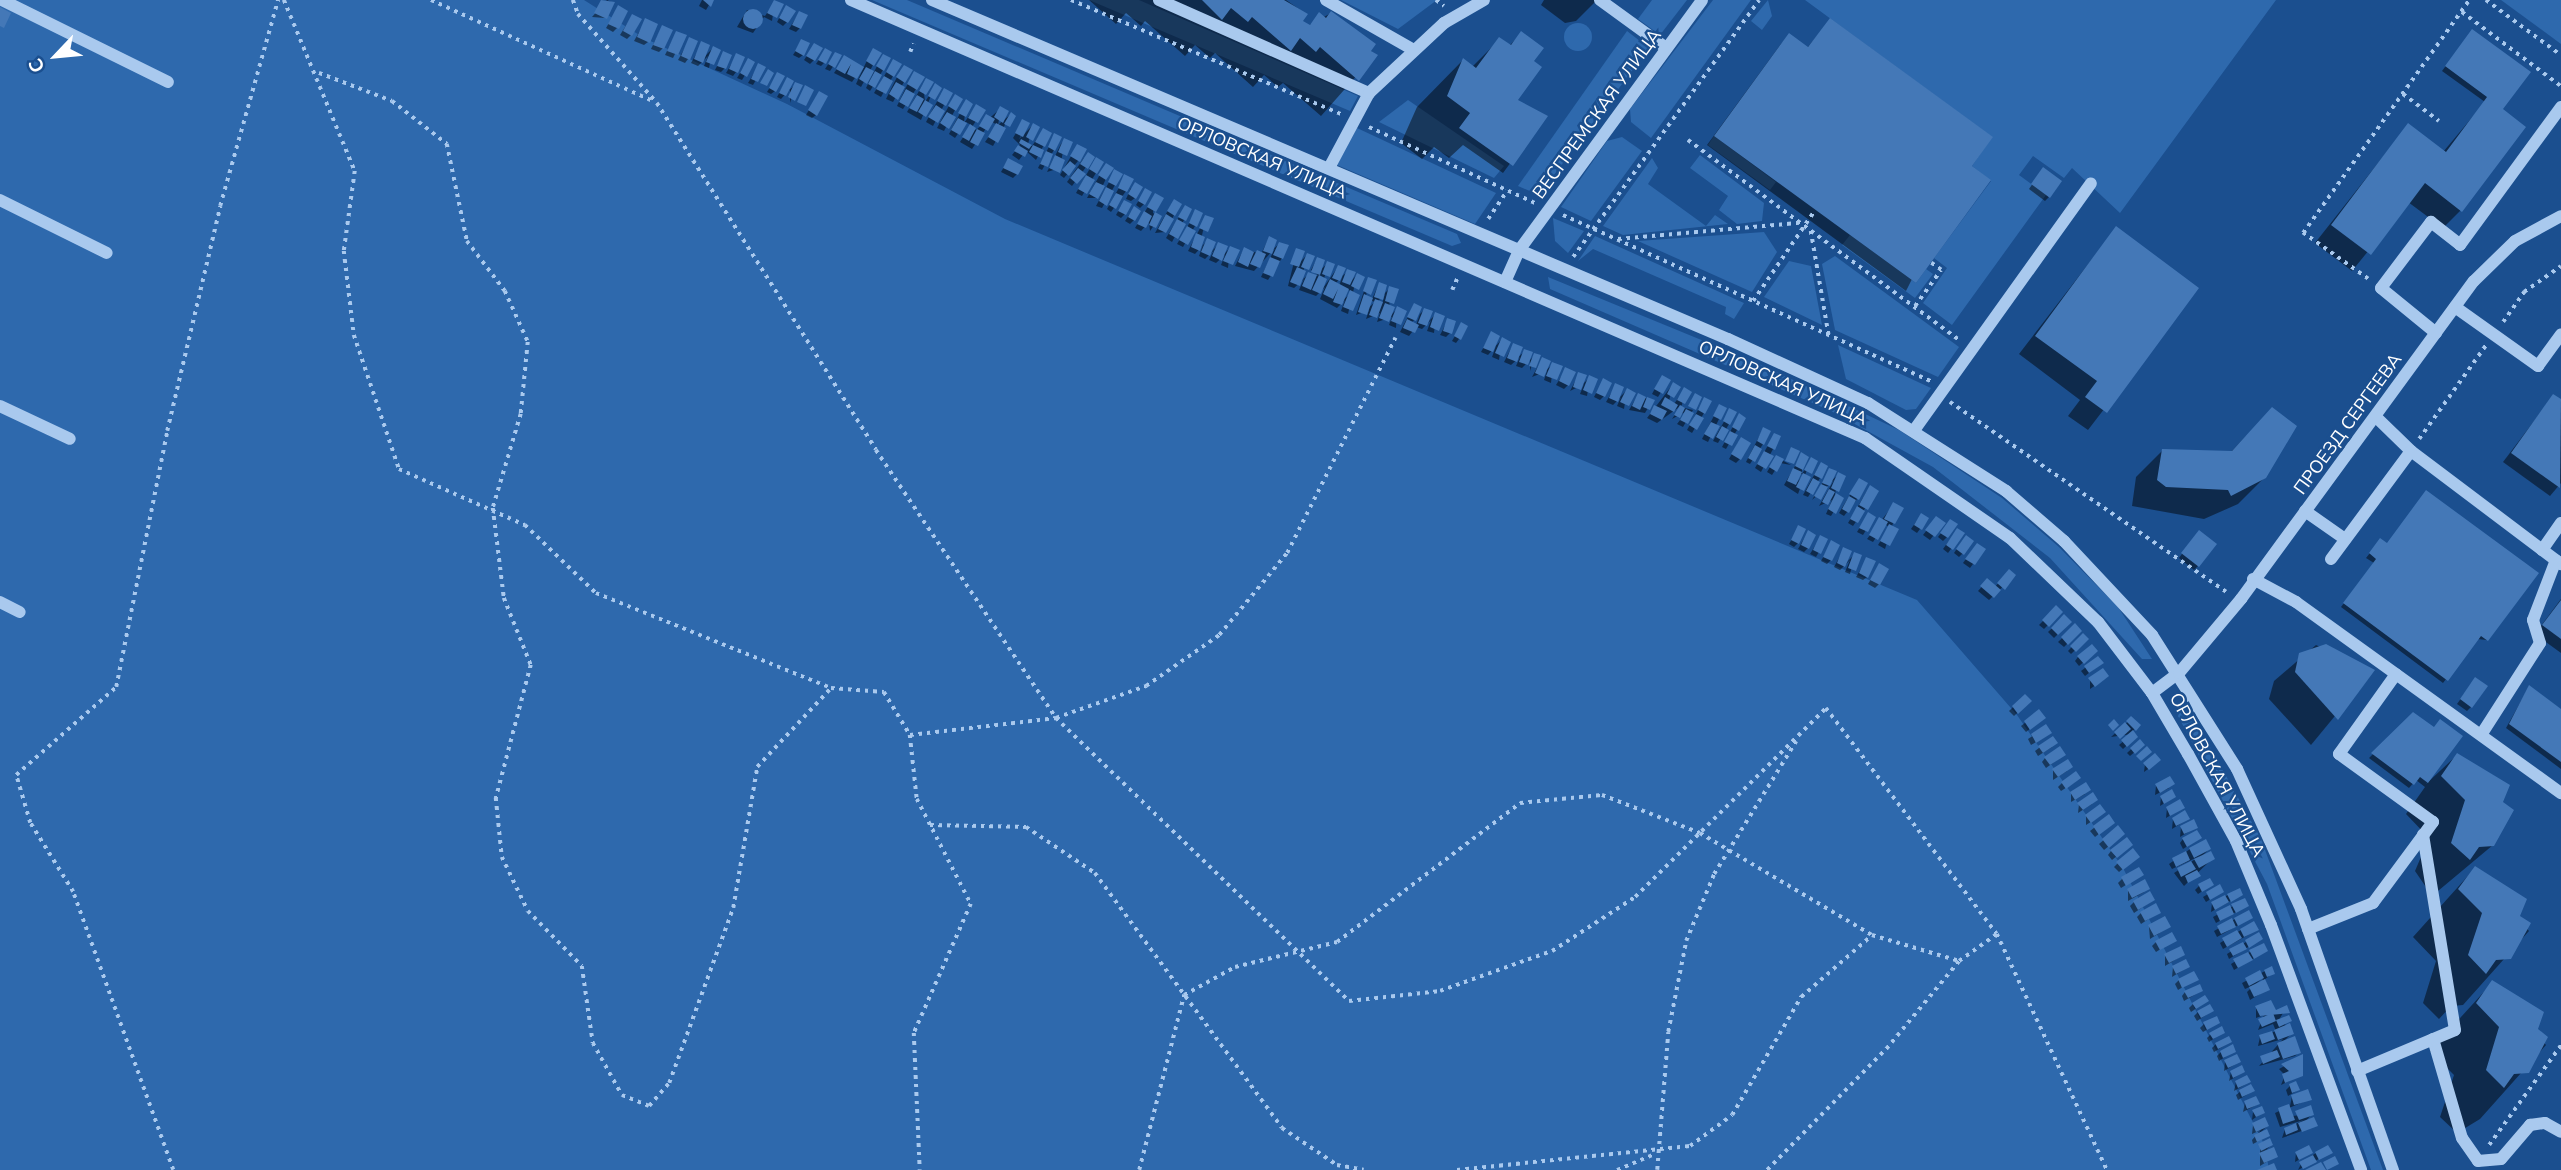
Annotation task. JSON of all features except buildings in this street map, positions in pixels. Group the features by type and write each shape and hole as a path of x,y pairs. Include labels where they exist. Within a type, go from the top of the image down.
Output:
{"street":[{"path":"2,0 168,82"},
{"name":"ОРЛОВСКАЯ УЛИЦА","path":"851,0 1865,439 1926,476 2065,588 2152,693 2236,841 2361,1170"},
{"name":"ОРЛОВСКАЯ УЛИЦА","path":"932,0 956,4 1728,339 1915,429 2064,541 2122,599 2179,673 2272,836 2308,929 2393,1170"},
{"path":"1159,0 1369,93"},
{"path":"1326,0 1412,49"},
{"path":"1329,168 1369,93 1412,49 1484,0"},
{"path":"1600,0 1667,48"},
{"name":"ВЕСПРЕМСКАЯ УЛИЦА","path":"1505,282 1520,249 1702,0"},
{"path":"2436,333 2381,288 2431,222 2460,245 2561,107"},
{"path":"1915,429 1942,387 2091,183"},
{"path":"0,200 107,253"},
{"name":"ПРОЕЗД СЕРГЕЕВА","path":"2152,693 2179,673 2241,599 2253,579 2455,307 2497,255 2561,216"},
{"path":"2455,307 2538,366 2561,334"},
{"path":"0,406 70,439"},
{"path":"2376,416 2411,451 2559,562 2533,620 2540,643 2481,735"},
{"path":"2331,559 2411,451"},
{"path":"2305,511 2345,539"},
{"path":"2542,550 2561,523"},
{"path":"2253,579 2396,674 2561,793"},
{"path":"0,603 20,612"},
{"path":"2308,929 2373,903 2433,822 2339,754 2396,674"},
{"path":"2357,1071 2455,1030 2423,835"},
{"path":"2433,1039 2462,1138 2478,1161 2501,1159 2530,1125 2545,1124 2561,1132"}],"path":[{"path":"281,0 319,73 355,171 344,251 354,335 399,469 493,508 526,525 596,593 831,688 884,692 910,735 918,799 971,904 914,1033 914,1142 920,1170"},
{"path":"173,1170 73,892 30,823 16,775 117,687 170,418 281,0"},
{"path":"431,0 657,103"},
{"path":"573,0 578,14 657,103 876,450 1056,718 1349,1001 1440,991 1552,951 1635,897 1826,708 1997,934 2106,1170"},
{"path":"1071,0 1354,120 1942,387 1947,400 2241,599"},
{"path":"1573,257 1759,0"},
{"path":"2381,288 2303,233 2469,0"},
{"path":"2486,0 2561,55"},
{"path":"2462,12 2561,86"},
{"path":"319,73 392,101 447,144 467,241 505,291 528,342 521,414 493,508 504,598 531,665 496,798 502,857 527,911 582,966 593,1043 622,1095 649,1106 669,1083 733,908 757,767 831,688"},
{"path":"2403,94 2439,121"},
{"path":"1688,140 1971,349"},
{"path":"1753,301 1802,224 1813,213"},
{"path":"1616,239 1802,224"},
{"path":"1811,230 1829,336"},
{"path":"1915,306 1941,270 1931,263"},
{"path":"2411,451 2524,292 2561,266"},
{"path":"910,735 1056,718 1146,686 1219,635 1287,553 1395,338"},
{"path":"1657,1170 1668,1032 1686,941 1728,850 1801,733"},
{"path":"1139,1170 1184,995 1235,967 1337,942 1520,803 1602,795 1700,833 1872,935 1959,961"},
{"path":"930,825 1026,827 1095,873 1282,1128 1337,1165 1364,1170"},
{"path":"1767,1170 1886,1049 1959,961 1997,934"},
{"path":"1457,1170 1660,1152 1690,1146 1732,1115 1801,997 1872,935"},
{"path":"2478,1161 2561,1045"},
{"path":"1617,1170 1660,1152"}],"shaded area":[{"path":"0,0 584,0 644,38 787,104 1005,219 1917,600 2017,715 2123,868 2265,1146 2269,1170 0,1170"},
{"path":"872,0 907,0 1457,234 1461,243 1452,246"},
{"path":"1089,0 1139,0 1358,96 1350,111"},
{"path":"1341,0 1437,0 1398,29"},
{"path":"1652,0 1687,0 1660,35 1638,19"},
{"path":"1713,0 1751,0 1651,138 1631,122 1630,109"},
{"path":"1768,0 1772,16 1762,30 1751,21"},
{"path":"1805,0 2276,0 2120,213 2072,168 2064,178 2033,156 2019,175 2046,195 1952,325 1923,303 1947,268 1934,258 1991,181 1972,166 1992,137"},
{"path":"2501,0 2561,0 2561,44"},
{"path":"1578,23 1588,27 1592,37 1588,47 1578,51 1568,47 1564,37 1568,27"},
{"path":"1627,31 1649,48 1539,195 1518,186"},
{"path":"1408,100 1504,166 1494,178 1379,122"},
{"path":"1357,128 1496,193 1475,224 1337,165"},
{"path":"1714,136 1776,182 1770,190 1708,145"},
{"path":"1622,137 1642,151 1591,221 1561,207 1607,141"},
{"path":"1700,155 1764,203 1762,221 1737,224 1719,210 1728,196 1690,168"},
{"path":"1652,158 1658,168 1648,184 1706,226 1715,215 1728,224 1623,235 1603,226"},
{"path":"1553,218 1584,231 1568,253 1555,241"},
{"path":"1764,232 1777,252 1752,292 1638,241"},
{"path":"1850,235 1916,283 1926,269 1933,274 1915,298 1842,245"},
{"path":"1595,236 1744,303 1734,319 1725,314 1726,307 1593,249 1578,261"},
{"path":"1835,256 1959,347 1938,377 1835,330 1822,264"},
{"path":"1789,261 1811,266 1822,325 1764,297"},
{"path":"1548,277 1755,362 1899,430 2002,498 2059,547 2118,607 2152,659 2142,659 2050,558 1933,467 1831,411 1550,289"},
{"path":"1838,345 1931,388 1916,409 1906,410 1846,379"},
{"path":"2182,706 2189,709 2261,839 2383,1170 2371,1170 2267,884 2178,716"}]}
